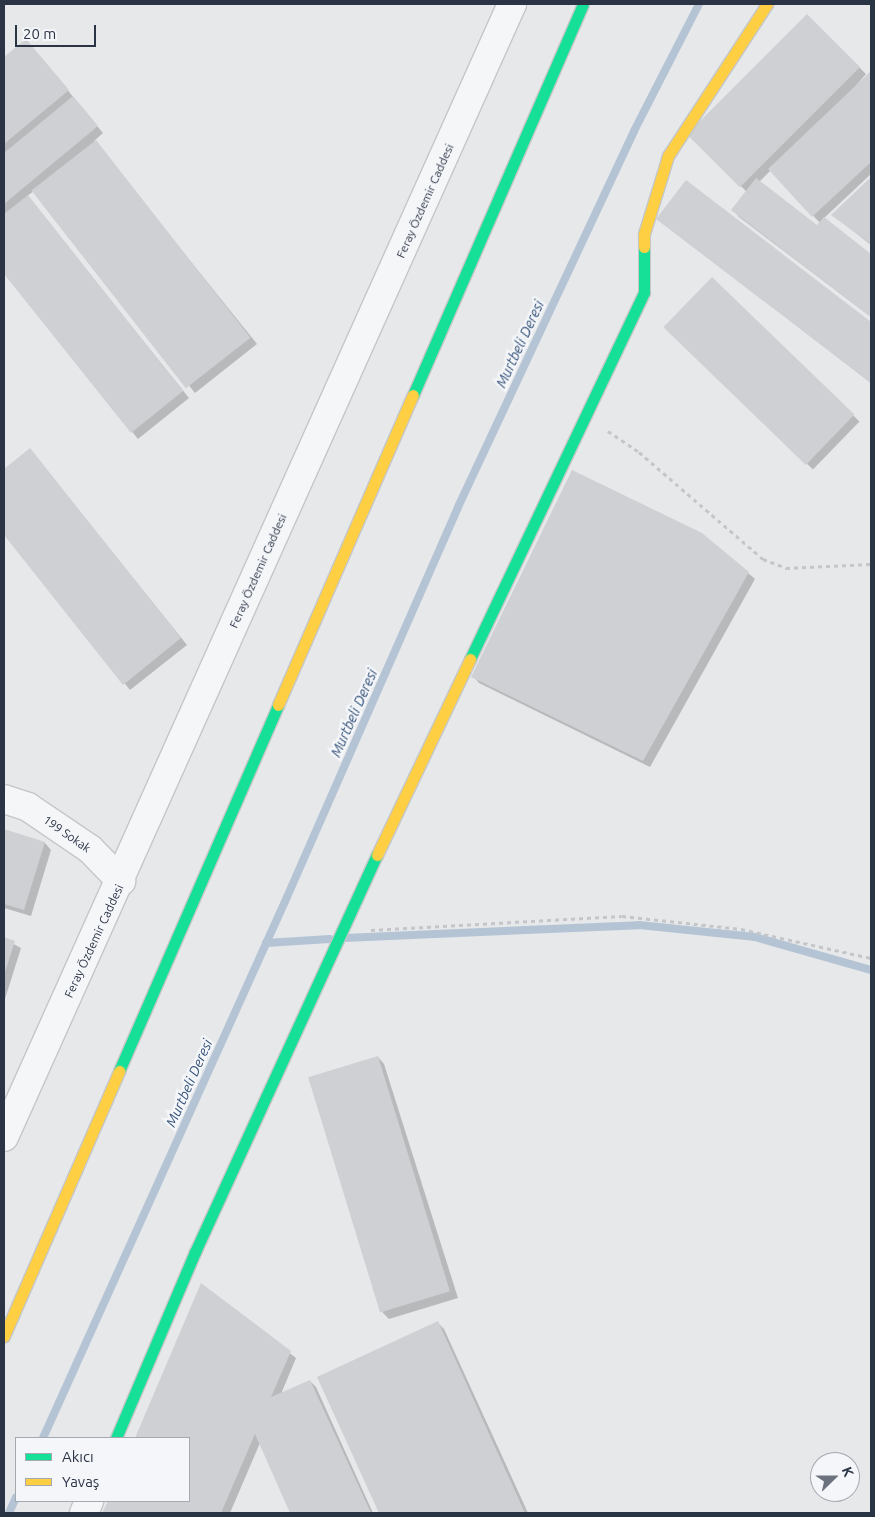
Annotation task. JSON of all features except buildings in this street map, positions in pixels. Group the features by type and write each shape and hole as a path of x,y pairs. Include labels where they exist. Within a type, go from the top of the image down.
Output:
{"street":[{"name":"Feray Özdemir Caddesi","path":"4,1137 121,881 512,4"},
{"path":"4,1336 583,4"},
{"path":"116,1437 195,1252 342,930 644,292 644,234 668,156 767,4"},
{"name":"199 Sokak","path":"4,799 28,807 90,849 121,881"}],"path":[{"path":"582,423 619,437 763,559 786,568 871,564"},
{"path":"342,930 622,916 741,929 871,958"}],"waterway":[{"name":"Murtbeli Deresi","path":"43,1437 287,897 458,507 634,131 699,4"},
{"path":"344,938 639,925 755,937 871,970"},
{"path":"266,943 330,939"},
{"name":"Murtbeli Deresi","path":"9,1513 15,1499"}],"traffic: fast":[{"path":"413,395 583,4"},
{"path":"470,659 644,292 644,247"},
{"path":"119,1071 278,705"},
{"path":"116,1437 195,1252 377,855"}],"traffic: slow":[{"path":"644,247 644,234 668,156 767,4"},
{"path":"278,705 413,395"},
{"path":"377,855 470,659"},
{"path":"4,1336 119,1071"}]}
